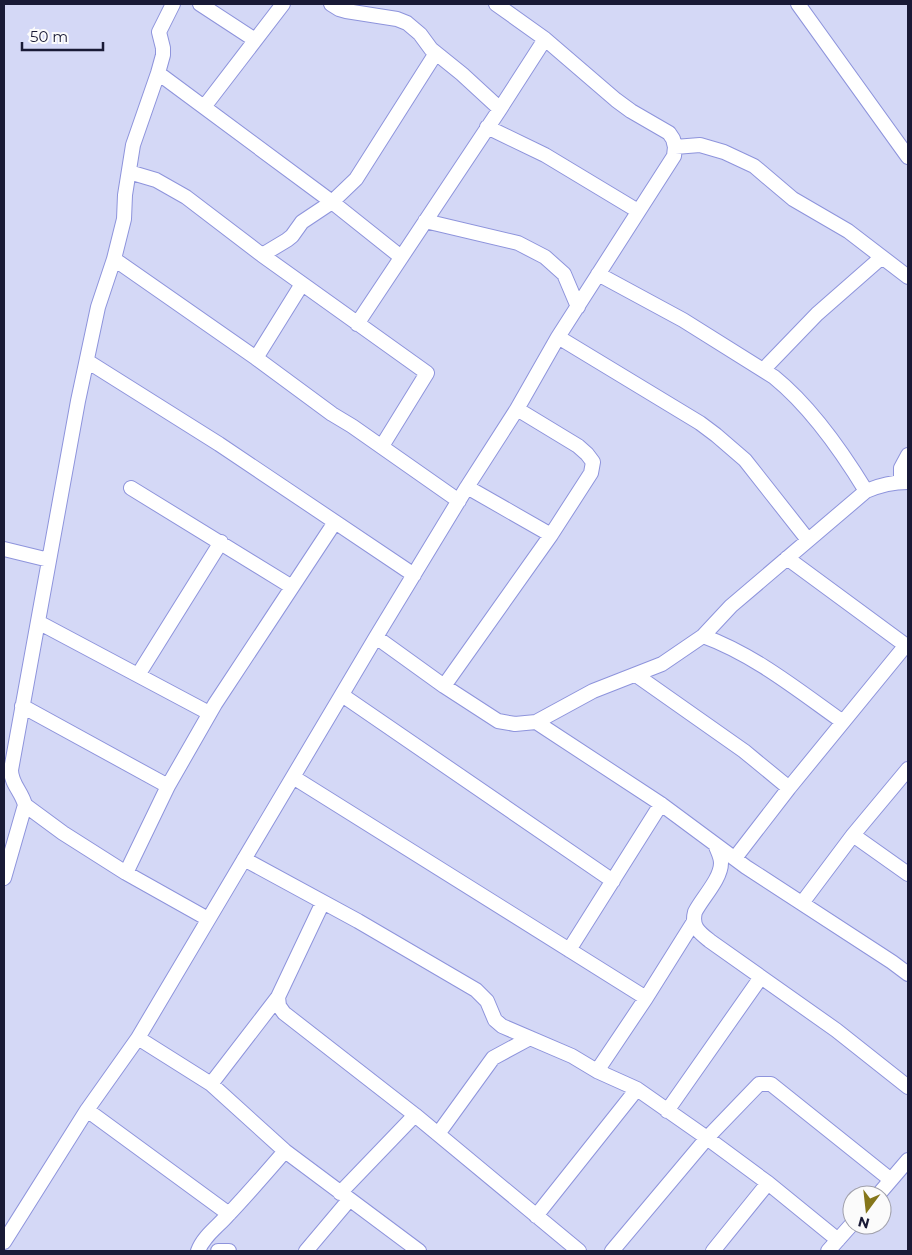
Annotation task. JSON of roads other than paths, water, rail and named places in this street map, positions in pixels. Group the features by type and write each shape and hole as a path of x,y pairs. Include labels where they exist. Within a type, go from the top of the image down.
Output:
{"street":[{"path":"4,878 25,805 13,784 11,766 78,401 98,307 114,260 124,219 125,195 133,145 163,55 159,32 173,4"},
{"path":"200,4 255,40"},
{"path":"204,107 283,4"},
{"path":"330,4 340,9 356,8 408,22 431,49 500,109"},
{"path":"4,1242 87,1110 138,1038 376,637 517,409 558,337 674,156 675,147 669,132 631,111 616,100 545,40 496,4"},
{"path":"798,4 908,157"},
{"path":"357,324 545,40"},
{"path":"262,255 292,236 302,222 332,202 356,179 436,53"},
{"path":"158,73 332,202 402,257"},
{"path":"487,127 545,156 638,211"},
{"path":"675,147 700,145 724,152 754,166 793,199 848,231 908,277"},
{"path":"128,172 156,180 176,191 427,373 382,446"},
{"path":"425,221 518,242 545,257 564,274 578,307"},
{"path":"763,370 829,303 882,257"},
{"path":"114,260 256,358 332,414 382,446 459,500"},
{"path":"598,274 683,320 774,377 804,406 846,459 866,490"},
{"path":"256,358 302,284"},
{"path":"558,337 716,434 745,460 808,540"},
{"path":"87,361 219,444 414,575"},
{"path":"444,686 551,535 592,473 593,462 578,446 517,409"},
{"path":"376,637 444,686 498,721 516,724 536,722 593,691 662,664 703,636 731,606 866,490 904,482 901,468 908,454"},
{"path":"467,487 551,535"},
{"path":"131,488 292,587"},
{"path":"126,873 168,786 209,713 335,522"},
{"path":"138,675 221,542"},
{"path":"4,550 49,560"},
{"path":"735,858 789,788 907,646 787,558"},
{"path":"38,622 209,713"},
{"path":"703,636 742,653 843,722"},
{"path":"636,675 744,751 789,788"},
{"path":"342,695 613,881"},
{"path":"22,706 168,786"},
{"path":"536,722 661,804 735,858 908,974"},
{"path":"802,903 853,835 908,769"},
{"path":"293,777 646,998"},
{"path":"569,950 661,804"},
{"path":"25,805 63,833 126,873 208,919"},
{"path":"853,835 908,874"},
{"path":"598,1070 693,923 698,906 716,878 720,868 720,857 714,843"},
{"path":"244,858 476,990 487,1001 498,1023 572,1056 637,1089 768,1183 838,1240"},
{"path":"211,1084 278,997 323,902"},
{"path":"693,923 710,942 836,1030 908,1087"},
{"path":"667,1111 761,977"},
{"path":"278,997 279,1006 284,1013 415,1115 579,1251"},
{"path":"138,1038 211,1084 285,1151 419,1251"},
{"path":"438,1134 493,1058 530,1038"},
{"path":"612,1251 707,1138 759,1084 771,1084 891,1180"},
{"path":"536,1216 637,1089"},
{"path":"87,1110 229,1214"},
{"path":"306,1251 345,1196 415,1115"},
{"path":"198,1251 206,1237 285,1151"},
{"path":"887,1185 908,1160"},
{"path":"713,1251 768,1183"},
{"path":"828,1251 842,1235"},
{"path":"218,1251 229,1251"}]}
